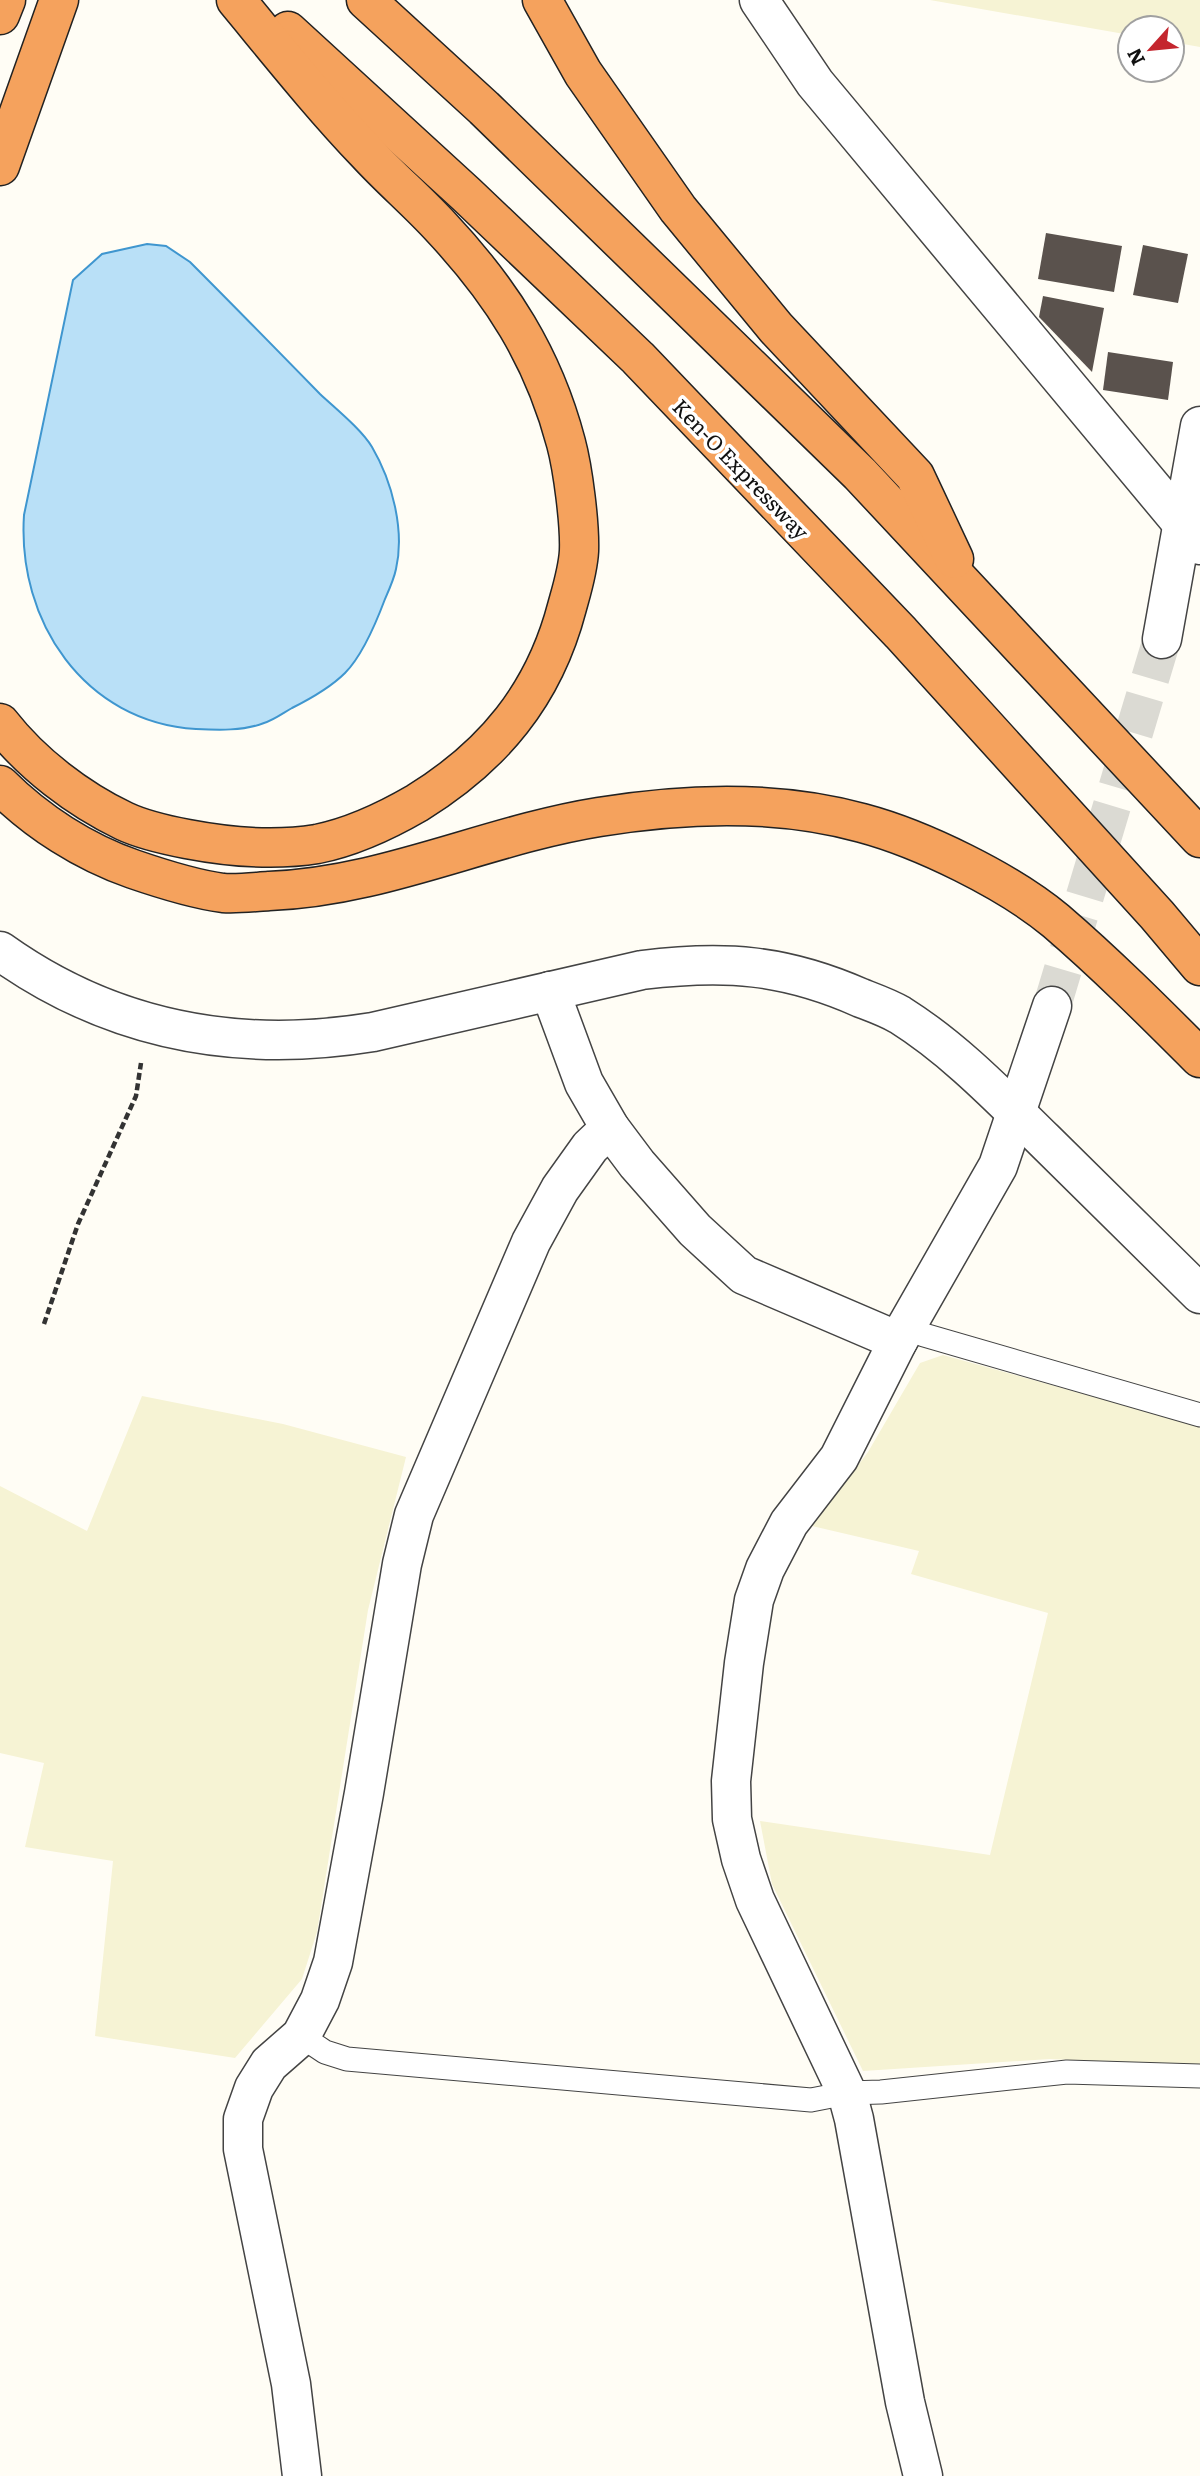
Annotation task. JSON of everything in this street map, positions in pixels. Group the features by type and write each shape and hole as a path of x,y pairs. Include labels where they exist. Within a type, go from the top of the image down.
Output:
{"highway":[{"path":"0,15 6,0"},
{"path":"0,166 59,0"},
{"path":"0,723 46,771 87,801 126,822 205,842 283,848 318,843 345,836 393,817 444,786 483,754 515,719 537,684 559,637 579,550 574,497 566,444 528,342 500,298 471,262 440,226 334,117 236,0"},
{"name":"Ken-O Expressway","path":"254,0 467,195 638,358 901,633 1200,966"},
{"path":"366,0 664,280 860,474 1200,838"},
{"path":"542,0 583,73 678,209 776,328 915,476 967,588"},
{"path":"0,785 24,809 101,858 158,878 224,893 306,890 383,874 467,848 597,818 687,807 775,806 860,822 911,839 1015,891 1054,920 1139,997 1200,1058"}],"street":[{"path":"759,0 815,83 1192,535"},
{"path":"1162,639 1192,535 1200,426"},
{"path":"0,951 43,979 84,999 151,1025 245,1040 292,1041 373,1032 642,970 726,964 760,967 795,975 839,988 897,1014 955,1056 1017,1113 1200,1294"},
{"path":"550,991 584,1083 610,1128 637,1164 695,1230 744,1275 902,1334"},
{"path":"923,2476 905,2402 847,2093 755,1900 741,1859 732,1819 731,1781 744,1662 754,1600 765,1569 789,1523 839,1458 902,1334 998,1166 1052,1006"},
{"path":"302,2476 291,2384 243,2150 243,2119 254,2088 269,2064 301,2036 320,2000 333,1962 402,1564 414,1515 531,1242 560,1189 590,1147 610,1128"}],"lane":[{"path":"902,1334 924,1335 1200,1415"},
{"path":"301,2036 325,2052 348,2059 811,2100 847,2093 881,2092 1067,2072 1200,2076"}],"path":[{"path":"44,1324 78,1224 136,1096 151,1025"}],"shaded area":[{"path":"930,0 1200,0 1200,47 1186,44 1186,14 1116,14 1116,33"},
{"path":"943,1355 1200,1426 1200,2066 1050,2059 863,2071 772,1884 760,1821 990,1855 1048,1613 911,1574 919,1551 812,1526 868,1452 920,1363"},
{"path":"142,1396 283,1424 406,1457 368,1610 317,1932 302,1979 235,2058 95,2036 113,1861 25,1847 44,1763 0,1753 0,1486 87,1531"}],"water":[{"path":"147,244 166,246 190,262 355,426 379,460 395,506 399,538 395,573 358,657 345,673 320,693 256,726 222,730 196,729 156,722 121,708 91,686 65,659 46,627 32,592 25,554 24,515 73,280 102,254"}],"building":[{"path":"1046,233 1122,246 1114,292 1038,279"},
{"path":"1143,245 1188,254 1178,303 1133,295"},
{"path":"1043,296 1104,308 1092,372 1039,317"},
{"path":"1108,352 1173,362 1168,400 1103,390"}],"tunnel":[{"path":"1052,1006 1162,639"}]}
